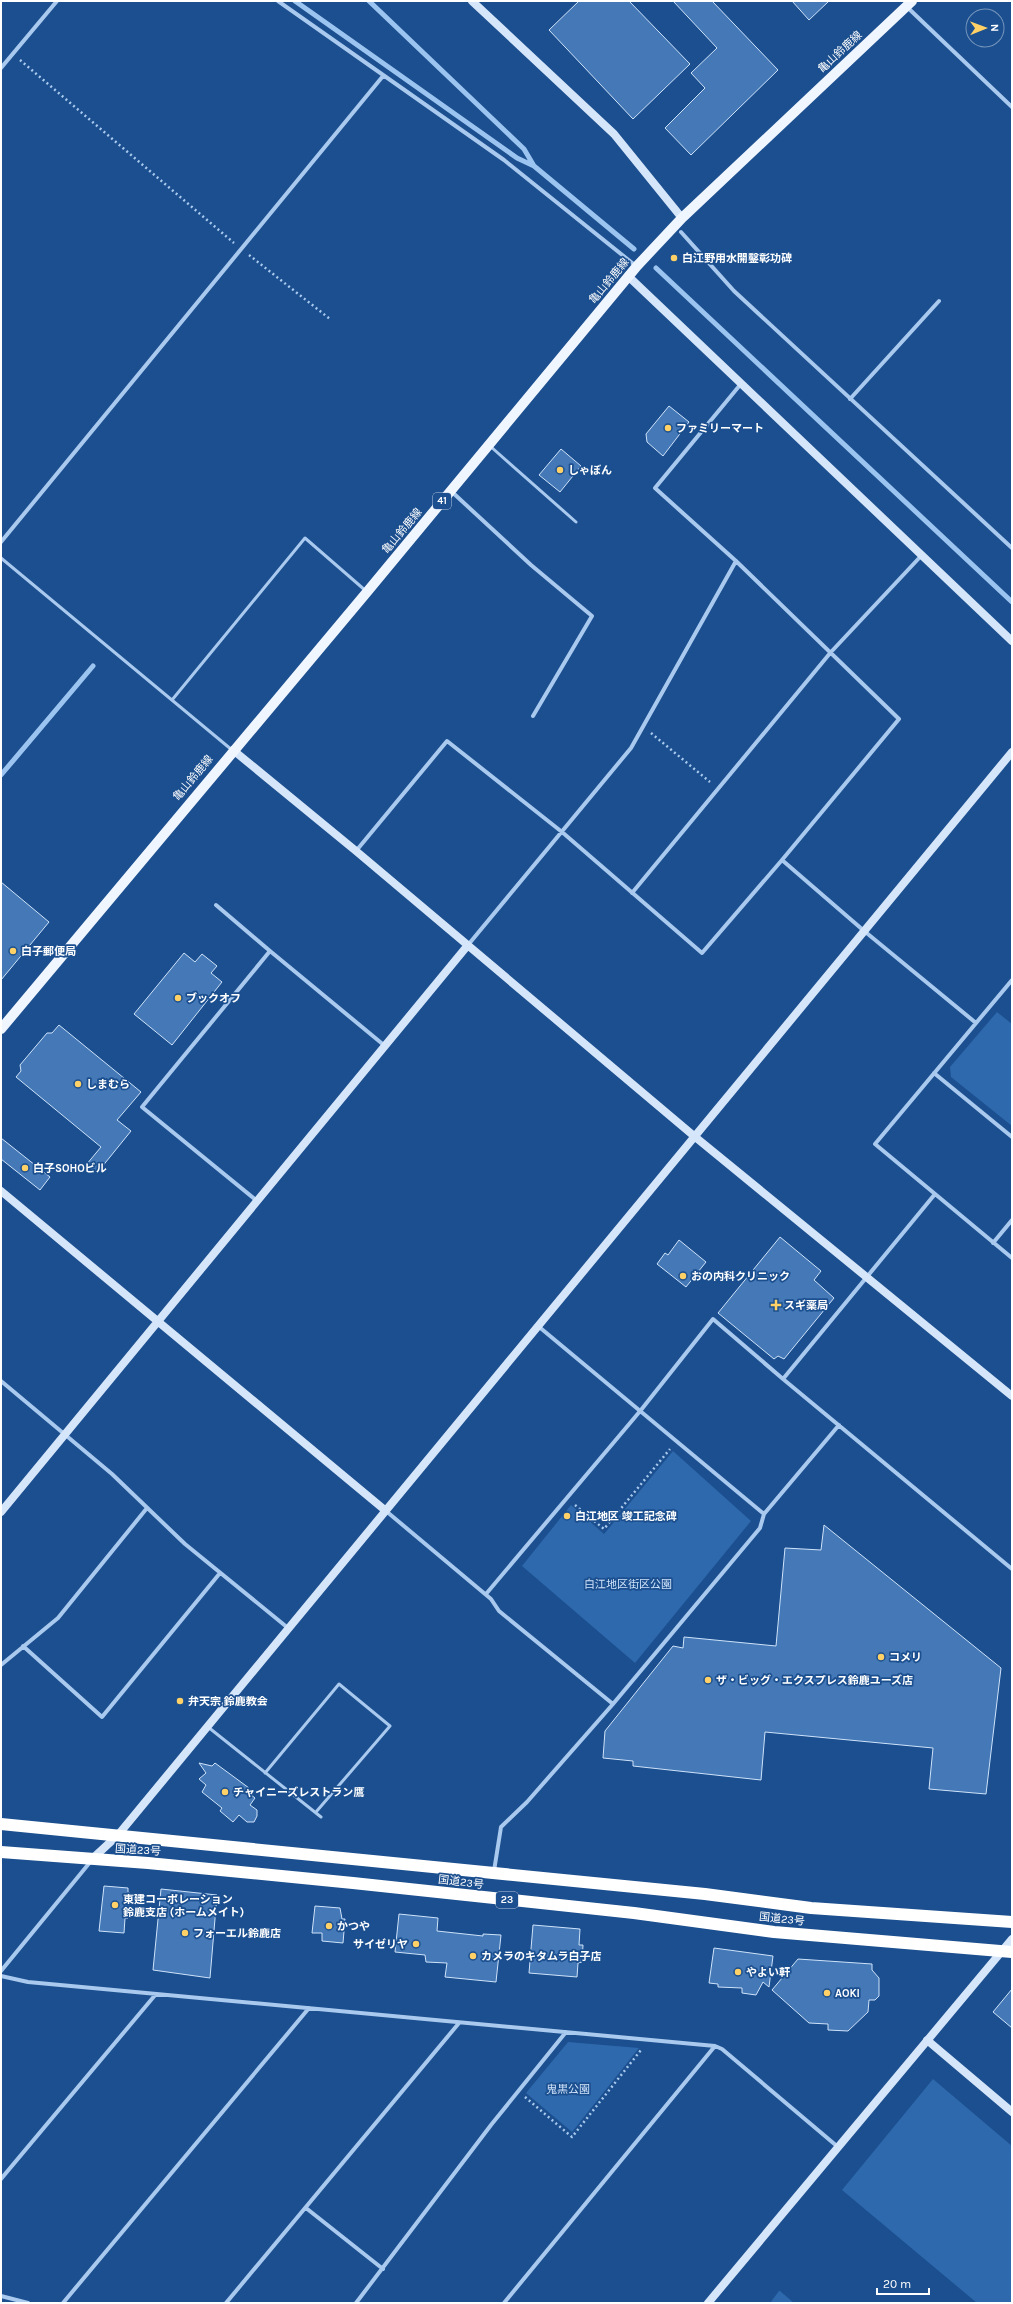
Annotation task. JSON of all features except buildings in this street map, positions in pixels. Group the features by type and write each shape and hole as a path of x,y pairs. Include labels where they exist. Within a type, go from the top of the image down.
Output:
{"highway":[{"name":"国道23号","path":"1,1824 118,1834 493,1874 705,1894 811,1908 1012,1922"},
{"name":"国道23号","path":"1,1852 313,1879 634,1912 774,1932 1007,1952"}],"main road":[{"name":"亀山鈴鹿線","path":"1,1029 232,750 367,592 628,276 682,218 909,4"}],"street":[{"path":"1,68 56,1"},
{"path":"278,1 504,160 637,266"},
{"path":"472,1 614,134 682,218"},
{"path":"909,4 1012,107"},
{"path":"1,542 383,76"},
{"path":"681,232 734,291 1012,548"},
{"path":"628,276 740,385 1012,641"},
{"path":"850,399 939,301"},
{"path":"356,851 447,741 562,832 702,953 782,860 899,719 736,561 656,488 740,385"},
{"path":"451,490 531,565 592,616 533,716"},
{"path":"632,893 831,652 921,556"},
{"path":"1,1512 157,1321 386,1047 468,945 631,748 736,561"},
{"path":"232,750 356,851 694,1136 1012,1396"},
{"path":"1,1971 92,1860 118,1834 386,1511 863,930 1012,752"},
{"path":"782,860 863,930 976,1023"},
{"path":"216,905 386,1047"},
{"path":"257,1201 142,1107 270,951"},
{"path":"1012,980 875,1144 1012,1258"},
{"path":"934,1073 1012,1137"},
{"path":"1,1191 486,1594 499,1610 613,1704"},
{"path":"783,1379 935,1194"},
{"path":"994,1243 1012,1220"},
{"path":"486,1594 640,1410 713,1319 1012,1569"},
{"path":"538,1326 764,1514"},
{"path":"1,1381 112,1474 185,1544 288,1628"},
{"path":"493,1874 497,1838 501,1827 527,1802 613,1704 760,1528 764,1514 839,1425"},
{"path":"1,1665 58,1618 147,1508"},
{"path":"23,1646 102,1716 220,1573"},
{"path":"708,2303 927,2040 1007,1952 1012,1939"},
{"path":"1,1976 28,1982 715,2046 722,2049 838,2147"},
{"path":"1,2179 156,1994"},
{"path":"63,2303 309,2008"},
{"path":"226,2303 459,2023"},
{"path":"356,2303 518,2091 566,2032"},
{"path":"927,2040 1012,2112"},
{"path":"504,2303 715,2046"},
{"path":"306,2208 383,2269"},
{"path":"1,2296 28,2303"}],"lane":[{"path":"489,445 576,522"},
{"path":"172,700 305,538 367,592"},
{"path":"1,558 232,750"},
{"path":"265,1773 339,1684 390,1726 316,1812"},
{"path":"207,1726 321,1816"}],"path":[{"path":"13,54 241,249 330,319"},
{"path":"644,727 718,788"},
{"path":"567,1498 604,1529 677,1441"},
{"path":"518,2091 572,2137 649,2040"}],"green space":[{"path":"997,1012 1012,1024 1012,1126 951,1077 950,1067"},
{"name":"白江地区街区公園","path":"673,1451 751,1521 635,1663 522,1566 571,1505 604,1534"},
{"name":"鬼黒公園","path":"568,2042 639,2048 572,2132 526,2093"},
{"path":"933,2079 1012,2146 1012,2303 977,2303 842,2190"},
{"path":"780,2291 794,2303 770,2303"}],"waterway":[{"path":"295,1 517,158 534,166 634,249"},
{"path":"369,1 524,149 534,166"},
{"path":"656,268 1012,602"},
{"path":"1,775 93,666"}],"place":[{"name":"白江野用水開鑿彰功碑","path":"674,258"},
{"name":"ファミリーマート","path":"668,428"},
{"name":"しゃぼん","path":"560,470"},
{"name":"白子郵便局","path":"13,951"},
{"name":"ブックオフ","path":"178,998"},
{"name":"しまむら","path":"78,1084"},
{"name":"白子SOHOビル","path":"25,1168"},
{"name":"おの内科クリニック","path":"683,1276"},
{"name":"スギ薬局","path":"776,1305"},
{"name":"白江地区 竣工記念碑","path":"567,1516"},
{"name":"コメリ","path":"881,1657"},
{"name":"ザ・ビッグ・エクスプレス鈴鹿ユーズ店","path":"708,1680"},
{"name":"弁天宗 鈴鹿教会","path":"180,1701"},
{"name":"チャイニーズレストラン鷹","path":"225,1792"},
{"name":"東建コーポレーション 鈴鹿支店 (ホームメイト)","path":"115,1905"},
{"name":"かつや","path":"329,1926"},
{"name":"フォーエル鈴鹿店","path":"185,1933"},
{"name":"サイゼリヤ","path":"416,1944"},
{"name":"カメラのキタムラ白子店","path":"473,1956"},
{"name":"やよい軒","path":"738,1972"},
{"name":"AOKI","path":"827,1993"}]}
